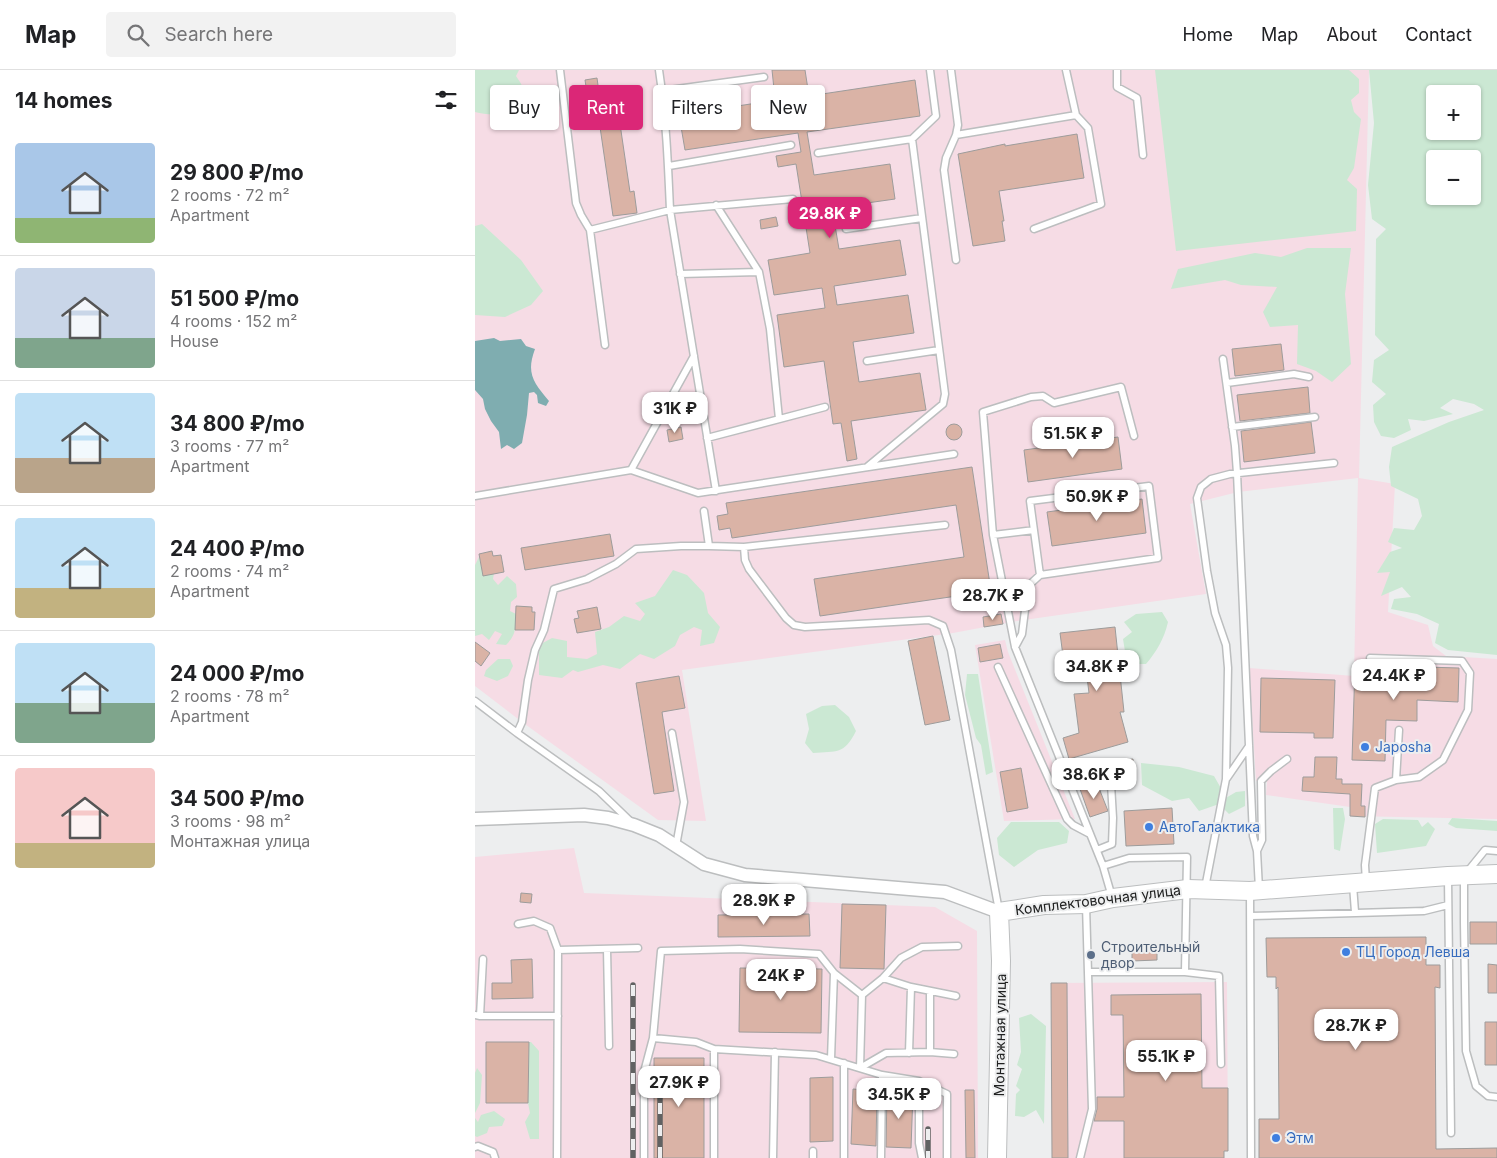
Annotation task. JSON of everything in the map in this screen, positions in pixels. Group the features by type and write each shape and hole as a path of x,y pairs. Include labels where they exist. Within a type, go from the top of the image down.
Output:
{"street":[{"name":"Комплектовочная улица","path":"475,819 584,815 608,818 634,825 659,835 704,864 745,875 945,892 999,912 1044,905 1086,904 1113,898 1196,889 1254,890 1497,874"},
{"name":"Монтажная улица","path":"997,1158 1001,961 999,912"}],"lane":[{"path":"560,70 576,203 590,230 605,345"},
{"path":"659,70 661,85"},
{"path":"818,153 912,139 936,116 930,70"},
{"path":"951,70 958,125 957,135 946,158 944,170 957,260"},
{"path":"1035,229 1101,204 1088,128 1076,115 1067,70"},
{"path":"1117,70 1117,87 1137,98 1143,156"},
{"path":"706,85 764,77"},
{"path":"957,135 1076,115"},
{"path":"666,130 670,210 716,491"},
{"path":"866,468 943,404 945,394 912,139"},
{"path":"669,166 791,145"},
{"path":"590,230 670,210 793,200"},
{"path":"716,205 759,272 770,329 779,419"},
{"path":"846,229 922,218"},
{"path":"680,274 759,272"},
{"path":"867,361 939,350"},
{"path":"631,470 694,356"},
{"path":"1223,359 1237,473 1253,836 1257,852"},
{"path":"1227,383 1294,374 1309,377"},
{"path":"1113,898 1097,850 1015,647 993,535 983,412 1031,396 1043,396 1055,402 1121,387 1134,436"},
{"path":"707,438 825,407"},
{"path":"1232,427 1315,417"},
{"path":"475,496 631,470 698,493 954,454"},
{"path":"1185,972 1196,889 1227,779 1228,668 1226,645 1215,613 1197,498 1201,487 1211,479 1237,473 1334,463"},
{"path":"1015,647 1022,634 1028,586 1040,576 1158,558 1149,486 1030,500 1040,576"},
{"path":"704,511 709,546"},
{"path":"517,733 522,722 528,680 535,650 545,630 554,589 587,579 616,564 636,549 681,546 744,547 945,526"},
{"path":"993,535 1034,530"},
{"path":"744,547 745,560 749,569 786,618 795,625 805,627 929,620 943,626 951,650 999,912"},
{"path":"1355,912 1359,883 1365,865 1375,788 1396,780 1419,777 1443,760 1468,710 1470,673 1462,661 1370,658"},
{"path":"998,667 1067,819 1073,825 1090,834"},
{"path":"475,701 599,791 634,825"},
{"path":"1396,780 1399,730"},
{"path":"672,733 683,802 676,846"},
{"path":"1227,779 1249,746"},
{"path":"1251,1158 1251,916 1257,852 1262,840 1261,781 1287,759"},
{"path":"1097,850 1112,844 1113,818 1109,768"},
{"path":"1451,1133 1448,905 1456,876 1485,850 1497,851"},
{"path":"1103,866 1129,858 1187,857 1196,889"},
{"path":"1456,876 1464,922 1466,1051 1476,1086 1488,1096 1497,1097"},
{"path":"1080,1158 1092,1109 1086,904"},
{"path":"1251,916 1423,911 1448,905"},
{"path":"518,924 534,921 550,928 558,950 557,1158"},
{"path":"860,1068 862,995 883,978 901,958 922,947 958,946"},
{"path":"558,950 638,948"},
{"path":"607,949 609,1046"},
{"path":"644,1158 644,1072 653,1038 661,951 739,949 819,954 834,973 862,995"},
{"path":"483,959 477,1015 558,1016"},
{"path":"1089,972 1185,972 1219,976 1221,1064"},
{"path":"831,1059 834,973"},
{"path":"883,978 911,987 956,996"},
{"path":"909,1053 911,987"},
{"path":"930,991 930,1052"},
{"path":"653,1038 696,1042 714,1049 816,1054 882,1075 919,1081 947,1094 947,1158"},
{"path":"714,1049 714,1158"},
{"path":"773,1158 775,1052"},
{"path":"860,1068 886,1053 930,1052 954,1054"},
{"path":"844,1063 844,1158"},
{"path":"881,1158 882,1075"},
{"path":"919,1081 919,1142 922,1158"},
{"path":"475,1147 493,1152 495,1158"}],"shaded area":[{"path":"475,70 1369,70 1359,478 1395,484 1388,612 1428,625 1433,646 1446,656 1497,659 1497,819 1350,816 1350,807 1266,795 1267,782 1256,781 1249,668 1354,676 1358,478 1238,492 1190,504 1206,594 1017,621 953,633 682,670 706,821 658,820 475,686"},
{"path":"1005,640 1008,652 1075,819 1004,821 975,645"},
{"path":"574,848 584,893 935,907 977,931 978,1158 475,1158 475,857"},
{"name":"Строительный двор","path":"1227,982 1228,1151 1224,1151 1224,1158 1052,1158 1051,983"}],"green space":[{"path":"475,70 519,70 516,76 522,85 490,85 490,114 475,112"},
{"path":"1155,70 1349,70 1359,79 1359,93 1351,100 1354,112 1361,119 1354,168 1347,180 1357,189 1356,231 1176,251"},
{"path":"1369,70 1497,70 1497,655 1448,650 1435,643 1439,624 1417,614 1391,609 1394,599 1411,597 1402,587 1381,596 1390,572 1377,573 1390,552 1402,548 1388,542 1394,528 1414,530 1422,516 1418,499 1391,486 1389,467 1392,447 1449,422 1484,410 1474,404 1453,399 1440,408 1453,414 1424,421 1408,419 1411,430 1394,438 1381,436 1374,422 1373,405 1386,394 1372,382 1374,360 1389,350 1375,335 1376,239 1386,229 1372,219 1368,185 1374,123"},
{"path":"482,224 521,260 543,291 531,305 505,317 475,315 475,226"},
{"path":"1307,248 1351,248 1345,294 1351,364 1332,382 1316,371 1297,364 1298,325 1270,327 1263,312 1277,287 1241,285 1225,280 1171,289 1178,269 1255,253 1281,257"},
{"path":"479,557 483,575 494,573 493,579 498,585 507,576 516,584 517,597 511,602 510,611 516,614 515,631 506,645 496,644 502,634 495,631 489,640 482,634 475,636 475,565"},
{"path":"673,570 687,575 704,593 708,613 720,627 714,643 700,646 702,630 694,627 680,635 675,646 654,659 640,654 620,669 603,665 578,672 573,670 562,678 539,675 539,645 552,638 567,641 567,657 587,659 597,654 595,632 609,627 624,616 640,621 645,614 635,603 655,596"},
{"path":"1162,612 1168,622 1154,654 1146,664 1127,664 1123,639 1132,632 1124,622 1136,614"},
{"path":"498,659 510,659 513,666 508,676 497,681 484,676 486,670"},
{"path":"967,674 978,674 993,772 986,775 981,745 976,738 965,695"},
{"path":"835,705 849,717 856,731 852,739 843,748 813,753 805,743 809,729 806,714 822,706"},
{"path":"1141,763 1179,767 1214,776 1222,790 1224,799 1236,792 1245,791 1245,806 1229,814 1219,804 1199,811 1189,798 1172,801 1142,785"},
{"path":"1333,808 1343,808 1345,819 1340,851 1334,849"},
{"path":"1452,818 1497,821 1497,831 1456,828 1448,824"},
{"path":"1383,819 1418,820 1422,827 1428,822 1435,829 1426,846 1377,853 1375,824"},
{"path":"1011,822 1059,822 1069,831 1067,843 1038,850 1014,867 999,855 997,838"},
{"path":"1031,1014 1046,1026 1044,1124 1036,1110 1024,1117 1015,1116 1016,1094 1020,1090 1016,1086 1022,1069 1017,1065 1021,1052 1019,1018"},
{"path":"529,1042 539,1051 539,1139 530,1139 525,1122 530,1113 528,1103"},
{"path":"477,1068 482,1075 480,1103 475,1113 475,1073"},
{"path":"494,1111 505,1119 502,1126 489,1127 487,1133 475,1136 475,1118 478,1122 481,1115"}],"water":[{"path":"494,338 500,341 521,339 526,346 535,349 532,357 531,371 535,383 549,401 546,406 538,403 537,395 534,392 529,393 522,443 514,449 507,445 501,449 499,432 485,409 483,399 475,390 475,341"}],"building":[{"path":"772,70 805,70 807,85 774,85"},
{"path":"597,78 598,85 586,85 585,80"},
{"path":"915,80 920,116 825,129 825,94"},
{"path":"751,104 751,130 821,130 807,132 814,175 890,164 895,199 832,208 839,249 900,240 906,275 834,286 837,305 908,295 914,333 853,342 859,382 920,373 926,410 851,421 857,459 847,461 841,423 833,424 824,361 784,367 777,315 825,308 822,288 774,295 768,260 810,253 796,164 778,167 776,156 801,152 798,133 685,150 682,130 741,130 741,105"},
{"path":"600,130 621,130 630,192 634,191 637,213 613,216"},
{"path":"1077,134 1084,178 999,191 1005,241 973,246 958,154 1005,144 1005,146"},
{"path":"776,217 778,226 761,229 760,220"},
{"path":"1281,344 1284,370 1235,376 1232,349"},
{"path":"1308,387 1310,413 1240,421 1237,395"},
{"path":"1311,422 1315,453 1244,462 1241,431"},
{"path":"954,424 962,432 954,440 946,432"},
{"path":"681,427 683,439 669,442 667,430"},
{"path":"1118,437 1122,469 1028,482 1024,450"},
{"path":"972,467 991,591 820,616 814,579 964,557 956,505 732,538 730,528 719,530 717,516 728,514 726,503"},
{"path":"1142,499 1146,533 1052,546 1047,512"},
{"path":"610,534 614,556 525,570 521,548"},
{"path":"492,551 493,556 501,555 504,572 483,576 479,554"},
{"path":"516,606 532,607 532,612 535,612 534,630 515,630"},
{"path":"597,607 601,629 577,633 574,619 579,618 577,611"},
{"path":"1001,614 1003,624 984,627 983,617"},
{"path":"1115,627 1124,712 1120,712 1128,742 1069,759 1063,738 1079,733 1074,694 1089,693 1084,653 1063,656 1060,633"},
{"path":"933,636 950,720 925,725 908,641"},
{"path":"475,642 490,653 481,666 475,661"},
{"path":"1000,644 1003,658 980,662 978,648"},
{"path":"1355,665 1459,668 1458,702 1417,700 1417,721 1386,720 1385,761 1352,760"},
{"path":"679,676 685,708 662,712 674,791 654,794 636,683"},
{"path":"1261,678 1335,680 1333,738 1314,738 1314,733 1260,732"},
{"path":"1315,757 1337,757 1336,779 1342,779 1342,784 1362,784 1361,806 1365,806 1365,817 1350,816 1350,794 1302,791 1303,777 1314,777"},
{"path":"1133,759 1135,781 1124,782 1121,760"},
{"path":"1021,768 1028,808 1007,812 1000,772"},
{"path":"1097,783 1108,811 1090,817 1080,789"},
{"name":"АвтоГалактика","path":"1172,808 1174,844 1126,846 1124,811"},
{"path":"521,893 532,894 531,903 520,902"},
{"path":"842,904 886,905 884,969 840,968"},
{"path":"809,914 810,936 718,937 718,915"},
{"path":"1470,922 1497,922 1497,944 1470,944"},
{"path":"1426,937 1426,965 1440,965 1440,988 1435,987 1436,1149 1497,1148 1497,1158 1259,1158 1259,1119 1279,1119 1278,987 1276,989 1276,977 1267,977 1266,938"},
{"path":"1157,948 1157,960 1132,961 1132,949"},
{"path":"532,959 533,998 492,999 492,983 512,983 511,960"},
{"path":"1488,964 1497,965 1497,993 1488,993"},
{"path":"740,968 822,969 821,1033 739,1032"},
{"path":"1051,983 1067,983 1068,1158 1052,1158"},
{"path":"1201,994 1202,1088 1228,1088 1228,1151 1224,1151 1224,1158 1124,1158 1124,1121 1094,1121 1097,1097 1124,1097 1123,1015 1111,1015 1111,995"},
{"path":"1485,1022 1497,1022 1497,1065 1485,1065"},
{"path":"486,1042 529,1042 528,1103 486,1103"},
{"path":"654,1058 704,1058 704,1158 654,1158"},
{"path":"833,1077 833,1141 810,1142 810,1078"},
{"path":"853,1089 877,1091 876,1146 851,1144"},
{"path":"965,1090 974,1090 975,1158 966,1158"},
{"path":"887,1092 913,1093 911,1148 886,1147"}],"railway":[{"path":"633,985 633,1158"},
{"path":"660,1079 660,1158"},
{"path":"928,1129 928,1158"}],"place":[{"name":"Japosha","path":"1365,747"},
{"name":"АвтоГалактика","path":"1149,827"},
{"name":"ТЦ Город Левша","path":"1346,952"},
{"name":"Строительный двор","path":"1091,955"},
{"name":"Этм","path":"1276,1138"}]}
